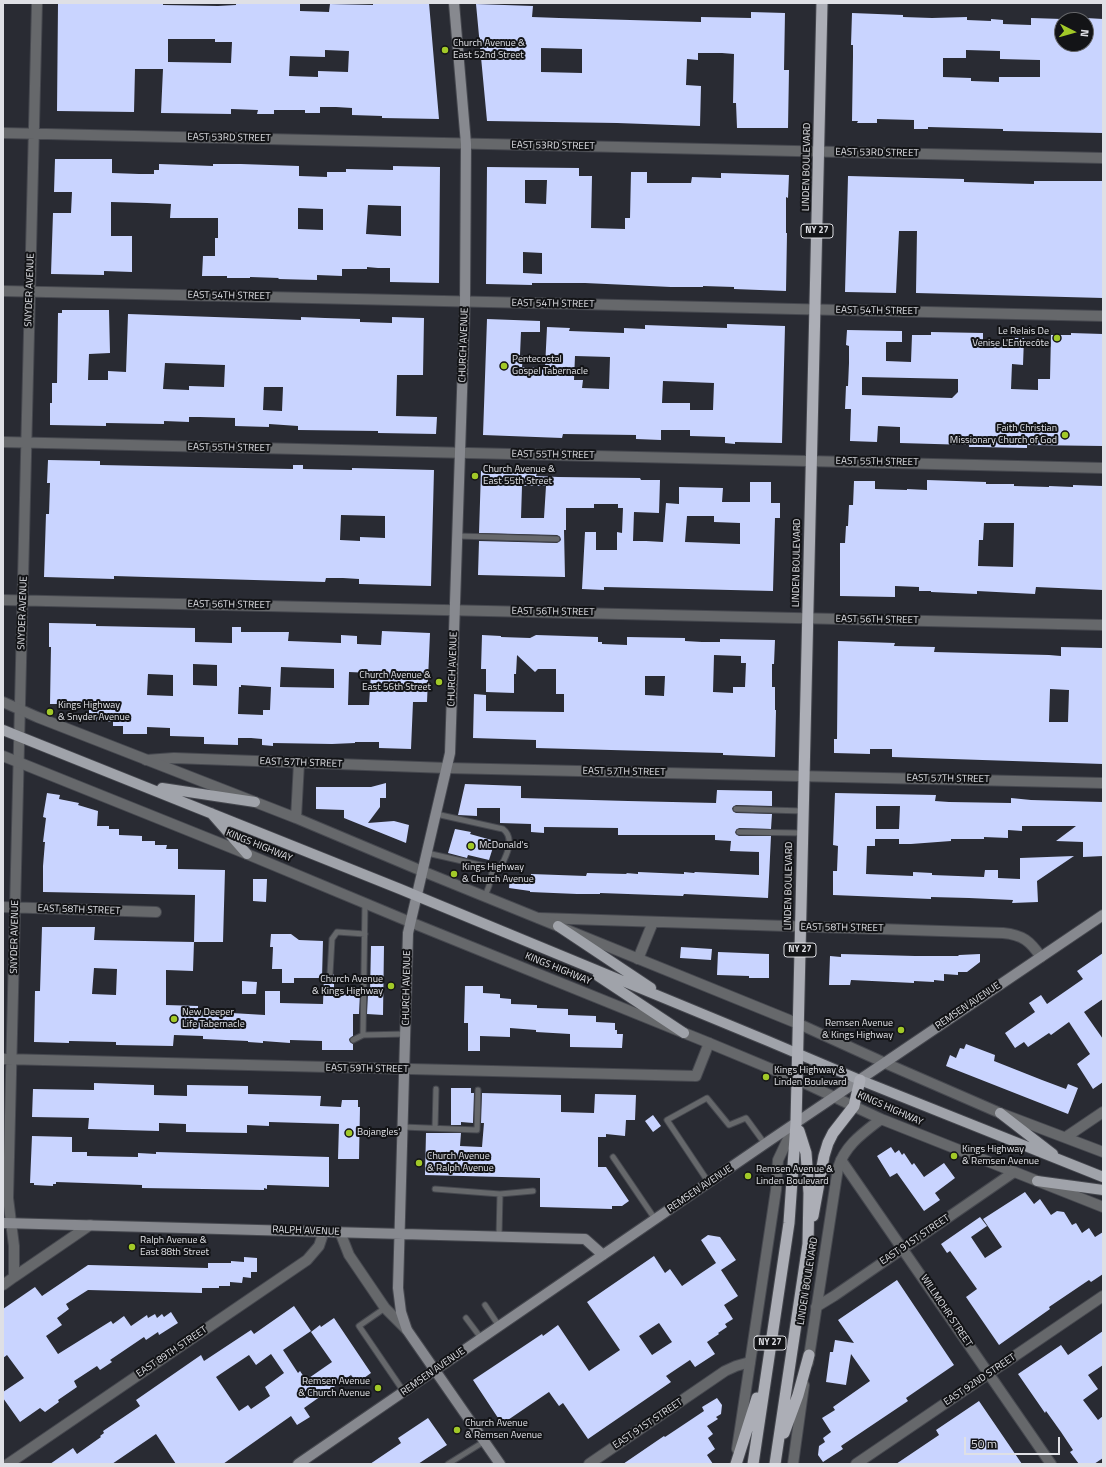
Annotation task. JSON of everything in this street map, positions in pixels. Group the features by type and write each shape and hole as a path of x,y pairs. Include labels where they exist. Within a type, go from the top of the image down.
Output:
{"highway":[{"name":"LINDEN BOULEVARD","path":"753,1464 789,1223 796,1123 799,1054 800,927 822,3"},
{"path":"808,1244 824,1156 835,1129 854,1106 860,1080"},
{"name":"LINDEN BOULEVARD","path":"775,1461 808,1244 809,1193 806,1153 796,1123"},
{"path":"775,1461 798,1395 809,1355"},
{"path":"736,1464 766,1372"}],"main road":[{"name":"CHURCH AVENUE","path":"454,3 466,144 465,302 450,753 408,932 398,1288 401,1312 408,1330 500,1464"},
{"name":"KINGS HIGHWAY","path":"3,730 146,786 578,962 860,1080 1103,1177"},
{"path":"146,786 255,802"},
{"path":"209,812 247,854"},
{"name":"REMSEN AVENUE","path":"298,1464 655,1219 1103,915"},
{"path":"558,926 669,1000"},
{"path":"578,962 684,1033"},
{"path":"1000,1113 1062,1161"},
{"path":"1037,1181 1103,1190"},
{"name":"RALPH AVENUE","path":"7,1224 324,1231 585,1239 603,1255"}],"street":[{"name":"SNYDER AVENUE","path":"14,1277 14,1246 7,1224 8,1059 16,908 37,3"},
{"name":"EAST 53RD STREET","path":"3,133 1103,158"},
{"name":"EAST 54TH STREET","path":"3,291 1103,316"},
{"name":"EAST 55TH STREET","path":"3,442 1103,468"},
{"name":"EAST 56TH STREET","path":"3,600 1103,625"},
{"path":"3,702 146,760 296,818 422,871 799,1024 884,1063 1000,1113 1103,1152"},
{"name":"KINGS HIGHWAY","path":"3,756 709,1043 798,1080 881,1119 1103,1207"},
{"name":"EAST 57TH STREET","path":"146,760 174,758 447,768 1103,783"},
{"path":"3,761 19,762"},
{"path":"296,818 299,763"},
{"name":"EAST 58TH STREET","path":"3,907 156,912"},
{"name":"EAST 58TH STREET","path":"538,918 1012,934 1027,940 1041,957"},
{"path":"638,959 653,922"},
{"name":"EAST 59TH STREET","path":"8,1059 696,1076 709,1043"},
{"path":"1066,1137 1103,1112"},
{"name":"LINDEN BOULEVARD","path":"793,1464 836,1176 844,1153 854,1140 881,1119"},
{"name":"LINDEN BOULEVARD","path":"736,1464 776,1190 778,1160 796,1123"},
{"name":"WILLMOHR STREET","path":"841,1160 1050,1464"},
{"name":"EAST 91ST STREET","path":"816,1307 1014,1172"},
{"path":"3,1285 90,1226"},
{"name":"EAST 89TH STREET","path":"8,1464 307,1260 319,1246 324,1231"},
{"name":"CHURCH AVENUE","path":"340,1232 349,1254 385,1308 408,1330"},
{"name":"EAST 92ND STREET","path":"856,1464 1103,1296"},
{"name":"EAST 91ST STREET","path":"589,1464 725,1371 750,1362"}],"lane":[{"path":"458,536 557,539"},
{"path":"736,809 803,811"},
{"path":"427,854 493,868 501,866 506,857 510,843 507,832 503,829 436,814"},
{"path":"739,832 803,834"},
{"path":"485,896 493,868"},
{"path":"363,1035 365,904"},
{"path":"330,974 332,939 337,932 365,934"},
{"path":"353,1040 363,1035 406,1034"},
{"path":"435,1128 436,1089"},
{"path":"403,1127 477,1130 478,1090"},
{"path":"709,1183 667,1120 708,1098 729,1126 746,1118 765,1144"},
{"path":"613,1157 655,1219"},
{"path":"435,1189 500,1194 533,1191"},
{"path":"499,1236 500,1194"},
{"path":"485,1305 499,1326"},
{"path":"385,1308 359,1326 404,1392"},
{"path":"466,1318 481,1338"},
{"path":"448,1464 485,1441"}],"building":[{"path":"58,3 163,3 163,5 218,6 236,5 236,3 300,3 300,11 329,12 330,4 373,5 373,3 429,3 439,119 382,118 382,116 352,115 352,108 336,107 320,107 320,113 305,113 305,110 274,110 274,114 257,114 258,110 231,109 231,114 161,113 163,69 135,69 134,112 57,111","holes":["168,39 215,39 215,42 232,42 231,63 168,62","325,50 349,51 348,72 318,71 318,77 289,76 290,56 325,57"]},
{"path":"476,4 533,6 532,17 559,18 701,22 701,17 751,18 751,12 785,13 784,70 789,70 788,128 737,128 736,103 733,103 734,54 722,53 698,53 698,60 687,59 686,85 701,86 700,126 487,121","holes":["541,48 582,49 582,73 541,72"]},
{"path":"852,13 903,15 903,17 967,17 967,20 991,21 991,19 1003,20 1003,24 1031,25 1031,18 1054,19 1054,52 1094,52 1094,18 1103,19 1103,133 1003,131 1003,129 928,127 928,129 914,129 914,120 877,119 877,123 857,123 858,121 852,121 853,45 851,45","holes":["966,50 1000,51 1000,59 1040,60 1040,77 999,77 999,82 971,81 971,78 943,77 943,58 966,58"]},
{"path":"55,159 112,159 112,173 139,174 154,174 154,170 159,170 159,164 213,166 213,164 241,164 299,166 299,176 327,177 327,172 346,172 346,169 393,170 393,166 440,167 439,283 390,282 390,268 367,267 367,269 342,269 342,276 317,275 317,280 202,276 203,256 215,256 215,238 218,238 218,218 170,218 171,204 111,202 111,236 132,236 132,272 104,271 104,275 51,274 53,213 71,213 72,192 54,192","holes":["368,205 401,206 401,236 366,234","298,208 323,209 323,230 298,229"]},
{"path":"487,167 579,168 579,176 592,176 591,228 625,229 625,218 630,218 631,172 647,172 647,183 691,183 692,177 721,178 721,173 789,175 788,198 786,197 786,291 734,289 734,287 671,287 585,283 532,283 532,285 486,284","holes":["525,180 547,180 546,204 525,203","523,252 542,253 542,274 523,273"]},
{"path":"848,176 964,179 964,182 1034,184 1034,181 1103,181 1103,298 916,293 917,231 899,231 896,293 845,292"},
{"path":"62,310 109,310 110,353 89,354 88,380 108,380 108,371 126,372 128,314 301,320 301,317 360,319 360,322 392,323 392,317 424,318 423,375 397,375 396,416 437,417 436,434 378,433 378,431 298,430 298,426 269,424 269,427 235,426 235,418 200,417 189,417 189,422 164,421 164,424 106,423 106,426 50,425 52,383 57,383 58,313 62,313","holes":["165,363 225,365 224,387 189,386 189,390 163,389","264,387 283,387 282,411 263,410"]},
{"path":"487,319 540,321 540,332 521,332 520,355 523,355 522,367 545,368 547,327 570,328 569,331 624,333 624,328 645,329 645,325 727,328 727,324 785,326 782,443 725,443 725,437 690,436 690,430 661,430 661,440 636,439 636,435 563,434 562,438 483,435","holes":["575,356 610,357 609,389 582,388 583,380 574,380","663,381 714,383 713,410 690,410 690,403 662,403"]},
{"path":"847,330 902,331 902,342 886,342 886,361 911,362 912,335 931,335 931,332 983,333 983,343 1013,343 1013,338 1024,338 1023,365 1012,364 1011,389 1038,390 1038,379 1050,379 1051,335 1071,335 1071,333 1103,334 1103,446 1027,445 1027,448 969,447 969,445 900,443 900,427 878,426 877,442 850,441 851,409 845,409 849,363 849,346 846,345","holes":["862,377 958,379 958,392 952,398 862,395"]},
{"path":"48,460 100,461 100,465 293,469 293,465 303,465 303,469 352,470 352,468 434,470 431,586 359,584 359,579 343,578 326,578 325,582 114,576 114,579 44,577 46,514 49,514 50,483 47,483","holes":["341,515 385,516 385,538 360,537 360,541 340,540"]},
{"path":"481,471 537,473 536,476 640,478 641,480 660,480 659,513 634,512 633,541 663,542 666,503 679,504 679,487 723,488 722,502 750,502 750,482 771,482 771,503 780,503 780,518 775,518 773,591 604,587 604,590 582,589 585,532 596,532 596,550 617,550 617,532 622,533 623,508 618,508 618,504 594,504 594,508 566,508 566,530 564,530 565,577 478,575 479,541 557,543 561,540 557,535 479,533","holes":["522,486 546,486 544,518 521,518","687,516 714,516 714,522 740,523 740,544 685,542"]},
{"path":"927,480 986,482 986,484 1014,484 1014,486 1103,486 1103,590 1036,587 1035,594 977,591 977,594 919,591 919,587 895,586 895,597 840,596 840,543 845,543 846,526 848,526 849,505 853,505 854,481 875,481 875,489 927,490","holes":["984,523 1014,523 1013,567 978,566 979,540 983,540"]},
{"path":"49,623 96,624 96,626 195,628 195,642 232,643 232,627 241,627 241,632 289,632 288,641 341,643 341,635 357,636 357,644 381,645 382,631 430,633 427,702 413,702 411,749 379,748 379,742 332,744 273,743 273,746 262,745 262,739 251,738 238,738 238,745 204,744 204,737 170,736 170,728 147,727 147,734 123,734 123,726 113,726 113,722 89,720 89,707 58,706 59,704 50,704 51,647 49,647","holes":["193,664 217,665 217,686 193,685","281,667 334,669 334,688 280,687","349,672 371,673 369,705 348,705","148,674 173,675 173,696 147,695","241,685 271,687 270,710 263,710 263,715 238,714 239,687 241,687"]},
{"path":"482,635 530,638 536,635 598,637 598,642 602,642 602,644 627,645 627,637 685,638 685,641 702,642 720,642 720,639 775,640 774,664 772,664 772,687 775,687 776,710 775,757 723,755 723,753 536,748 536,740 473,738 474,694 486,695 486,711 564,712 564,694 556,694 556,669 538,669 535,672 517,655 516,674 514,674 514,693 486,692 486,669 481,669","holes":["714,655 741,656 741,663 746,663 745,687 733,687 733,693 713,692","645,676 665,676 664,696 645,695"]},
{"path":"838,641 895,643 894,646 935,647 934,652 1061,656 1061,647 1103,648 1103,764 892,757 892,749 870,749 870,754 834,753 834,739 837,739","holes":["1050,689 1069,690 1068,722 1049,722"]},
{"path":"386,783 386,798 380,798 380,807 368,823 394,821 409,825 406,843 344,818 344,810 316,809 316,787 371,787"},
{"path":"465,784 521,786 521,798 628,801 716,803 717,790 772,791 772,806 736,805 732,808 736,813 772,814 771,829 739,828 735,832 739,836 771,836 768,898 684,894 683,896 600,893 577,894 530,892 509,888 510,876 531,876 531,874 586,876 587,873 638,874 638,872 684,874 684,872 695,872 759,875 759,852 730,851 731,841 715,840 715,835 618,835 618,828 544,827 544,833 531,832 531,824 500,823 500,808 477,808 477,816 458,815"},
{"path":"47,793 60,795 59,799 79,803 78,805 98,811 97,826 109,826 109,829 119,829 119,835 142,836 142,841 155,841 155,845 167,845 166,849 178,849 178,869 225,870 223,942 194,942 195,895 43,892 45,842 43,842 46,818 43,817"},
{"path":"835,793 936,795 935,801 949,802 1011,803 1011,798 1103,802 1103,856 1083,857 1083,842 1056,841 1076,826 1022,826 1022,831 1008,830 1008,838 984,837 984,839 951,839 951,841 911,844 899,844 899,839 875,839 875,846 867,846 866,874 913,876 913,872 932,873 932,875 984,877 985,870 998,870 998,878 1020,879 1020,858 1074,856 1037,881 1038,902 1012,903 1013,900 931,897 931,899 833,895 833,871 837,871 838,846 833,845","holes":["876,806 900,806 899,829 876,829"]},
{"path":"455,829 471,832 470,834 495,841 489,860 468,855 467,858 448,853"},
{"path":"253,879 267,879 266,902 253,901"},
{"path":"42,927 95,927 94,940 194,942 193,971 166,970 166,1005 198,1006 198,1011 265,1015 265,991 280,991 280,1003 323,1004 324,974 330,978 334,974 334,988 351,989 351,993 360,993 359,1014 353,1014 353,1036 349,1039 353,1044 353,1050 322,1050 322,1041 290,1040 290,1043 263,1041 263,1043 203,1039 203,1036 174,1035 173,1046 116,1045 116,1042 34,1042 35,991 40,991","holes":["94,968 117,969 116,995 92,994"]},
{"path":"271,934 291,934 299,940 323,941 322,978 294,978 294,983 282,983 282,969 272,969 273,947 270,947"},
{"path":"371,946 384,946 383,1015 367,1014 368,993 370,993"},
{"path":"681,947 712,949 711,960 680,958"},
{"path":"718,952 769,954 769,978 717,975"},
{"path":"1103,953 1103,999 1084,1012 1103,1039 1103,1082 1093,1089 1077,1064 1090,1054 1069,1022 1051,1035 1049,1033 1028,1047 1024,1042 1015,1048 1005,1033 1035,1012 1029,1003 1041,995 1047,1004 1083,979 1077,971"},
{"path":"841,954 958,956 980,954 980,962 967,972 958,972 958,975 944,974 944,981 914,981 914,983 851,980 850,985 829,985 830,956 841,957"},
{"path":"242,981 257,982 256,994 242,994"},
{"path":"465,986 483,986 483,993 500,994 500,998 511,999 511,1004 537,1005 537,1008 568,1009 568,1015 596,1016 596,1022 615,1023 615,1030 617,1030 617,1034 623,1034 622,1048 570,1047 570,1034 536,1032 536,1030 510,1028 510,1037 480,1036 480,1051 468,1051 468,1023 464,1023"},
{"path":"966,1044 995,1055 994,1061 1042,1080 1066,1089 1068,1084 1078,1088 1068,1114 946,1066 950,1055 956,1058 960,1048 964,1049"},
{"path":"94,1083 154,1085 154,1095 187,1096 187,1085 248,1086 248,1094 321,1096 320,1106 341,1107 342,1100 358,1100 358,1107 360,1107 359,1159 338,1159 339,1124 269,1122 269,1126 247,1125 247,1133 186,1132 186,1124 159,1123 159,1131 88,1129 89,1118 32,1117 33,1089 94,1090"},
{"path":"451,1088 471,1088 471,1093 474,1093 473,1123 461,1122 461,1125 451,1125"},
{"path":"482,1093 561,1095 561,1112 594,1113 595,1094 636,1095 635,1120 626,1120 625,1136 606,1134 606,1137 598,1137 598,1167 606,1167 629,1201 622,1206 612,1206 612,1209 540,1207 540,1178 425,1175 426,1133 461,1133 460,1146 482,1147 484,1123 481,1123"},
{"path":"653,1115 661,1126 653,1132 645,1121"},
{"path":"32,1136 72,1137 72,1152 87,1152 87,1156 138,1157 138,1153 156,1154 156,1152 329,1157 329,1187 267,1185 267,1189 264,1188 264,1190 142,1188 142,1185 56,1182 53,1186 34,1185 34,1183 30,1183"},
{"path":"891,1147 895,1153 899,1150 902,1155 904,1153 912,1165 914,1163 924,1177 944,1163 955,1178 935,1193 940,1200 924,1211 897,1173 890,1177 877,1156"},
{"path":"1025,1192 1034,1204 1040,1199 1051,1215 1057,1211 1064,1212 1072,1225 1076,1223 1082,1233 1089,1228 1095,1237 1103,1232 1103,1274 1091,1282 1089,1280 1049,1307 1050,1309 999,1345 966,1297 977,1289 950,1251 947,1253 941,1244 980,1217 987,1226 971,1237 985,1258 1002,1247 983,1219"},
{"path":"708,1235 720,1237 736,1260 721,1270 738,1296 724,1305 733,1319 725,1324 727,1327 707,1342 715,1354 695,1367 690,1360 666,1376 671,1382 588,1439 563,1403 559,1406 549,1392 502,1424 473,1380 558,1325 589,1371 620,1350 587,1302 654,1256 665,1273 670,1269 682,1286 716,1263 701,1240","holes":["659,1323 672,1342 652,1355 639,1336"]},
{"path":"244,1257 257,1258 257,1272 251,1272 251,1278 243,1277 242,1283 230,1282 230,1286 219,1286 219,1288 202,1288 202,1293 88,1290 66,1304 69,1309 57,1318 62,1325 46,1336 58,1354 111,1321 113,1324 124,1316 131,1326 147,1315 148,1318 155,1314 157,1318 162,1314 164,1317 171,1312 178,1323 159,1335 158,1332 146,1340 144,1337 110,1360 112,1362 100,1370 97,1366 74,1381 77,1387 58,1400 59,1402 45,1412 40,1408 20,1422 3,1398 3,1392 24,1378 7,1355 3,1358 3,1309 35,1287 42,1296 88,1265 208,1268 208,1263 231,1263 231,1261 244,1262"},
{"path":"897,1280 954,1365 906,1398 908,1401 841,1446 843,1449 823,1462 818,1455 819,1446 825,1442 823,1438 831,1432 822,1418 835,1410 833,1407 870,1381 851,1354 846,1385 826,1382 830,1352 833,1352 835,1340 854,1343 838,1320"},
{"path":"294,1306 311,1331 283,1350 298,1373 300,1371 306,1380 332,1362 311,1332 320,1325 321,1327 334,1318 371,1373 357,1383 351,1375 304,1408 310,1417 297,1425 291,1416 223,1464 176,1464 156,1434 112,1464 50,1464 73,1448 77,1454 101,1437 100,1436 104,1433 103,1431 140,1406 136,1400 201,1355 204,1361 251,1330 254,1334","holes":["271,1354 284,1373 265,1387 270,1396 251,1409 248,1405 239,1411 216,1377 249,1355 256,1365"]},
{"path":"1103,1331 1103,1365 1088,1375 1098,1389 1083,1400 1098,1420 1103,1416 1103,1458 1094,1464 1079,1464 1070,1452 1073,1450 1061,1432 1046,1411 1045,1413 1018,1374 1061,1345 1068,1355"},
{"path":"717,1398 722,1405 721,1414 716,1417 718,1419 707,1426 713,1434 708,1438 715,1449 707,1455 713,1464 623,1464 704,1411 702,1407"},
{"path":"979,1401 1022,1464 896,1464 939,1435 936,1430"},
{"path":"428,1418 447,1445 418,1464 370,1464 401,1443 398,1438"}],"place":[{"name":"Church Avenue & East 52nd Street","path":"445,50"},
{"name":"Le Relais De Venise L'Entrecôte","path":"1057,338"},
{"name":"Pentecostal Gospel Tabernacle","path":"504,366"},
{"name":"Faith Christian Missionary Church of God","path":"1065,435"},
{"name":"Church Avenue & East 55th Street","path":"475,476"},
{"name":"Church Avenue & East 56th Street","path":"439,682"},
{"name":"Kings Highway & Snyder Avenue","path":"50,712"},
{"name":"McDonald's","path":"471,846"},
{"name":"Kings Highway & Church Avenue","path":"454,874"},
{"name":"Church Avenue & Kings Highway","path":"391,986"},
{"name":"New Deeper Life Tabernacle","path":"174,1019"},
{"name":"Remsen Avenue & Kings Highway","path":"901,1030"},
{"name":"Kings Highway & Linden Boulevard","path":"766,1077"},
{"name":"Bojangles'","path":"349,1133"},
{"name":"Kings Highway & Remsen Avenue","path":"954,1156"},
{"name":"Church Avenue & Ralph Avenue","path":"419,1163"},
{"name":"Remsen Avenue & Linden Boulevard","path":"748,1176"},
{"name":"Ralph Avenue & East 88th Street","path":"132,1247"},
{"name":"Remsen Avenue & Church Avenue","path":"378,1388"},
{"name":"Church Avenue & Remsen Avenue","path":"457,1430"}]}
